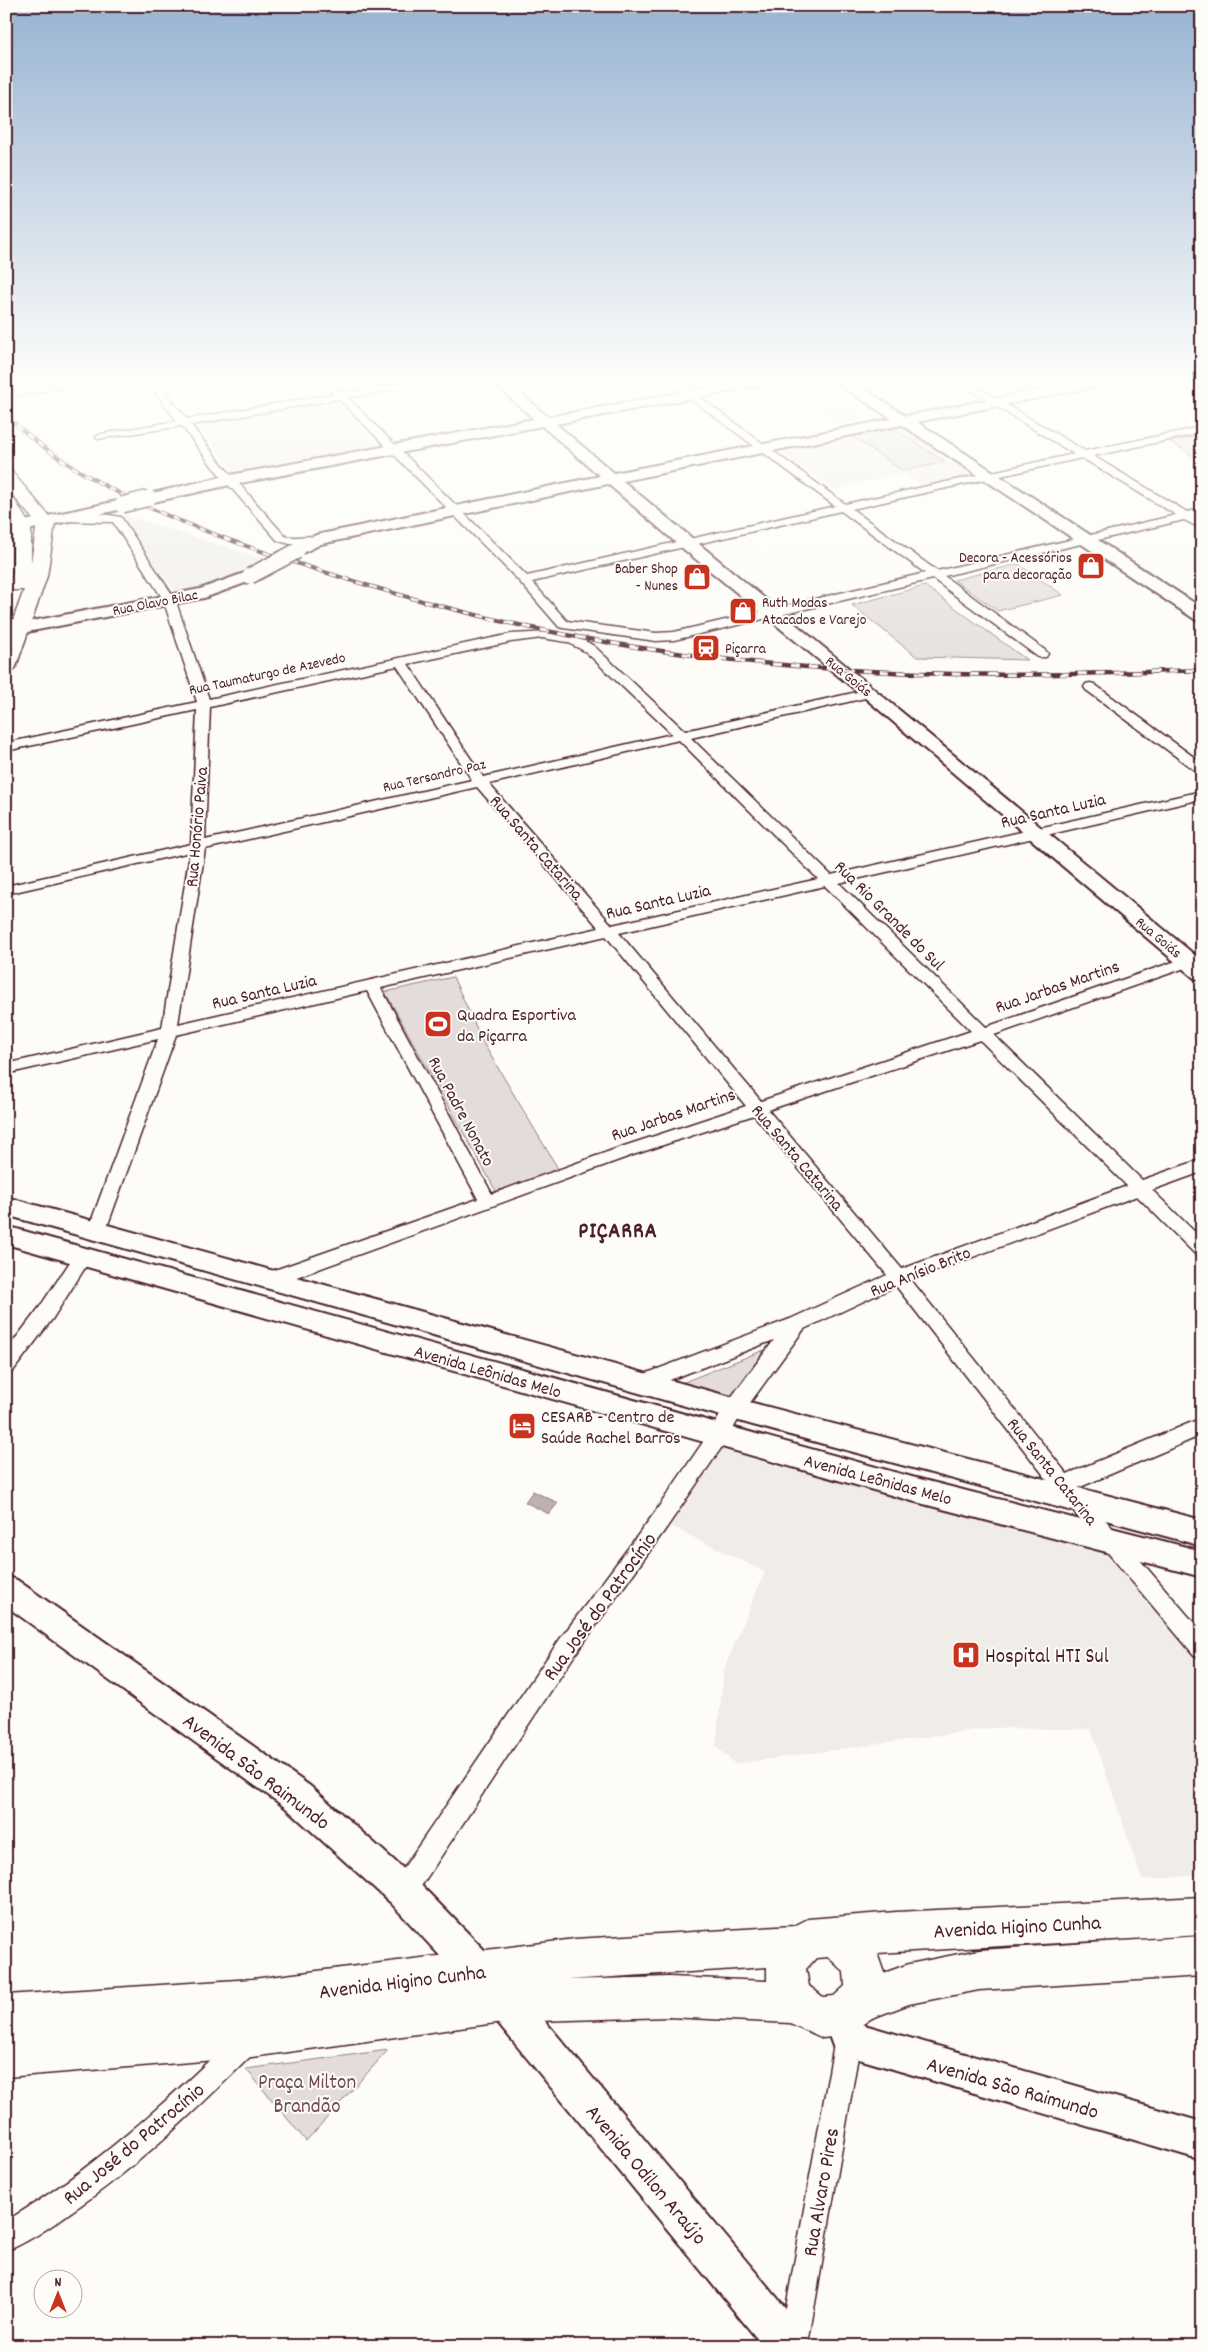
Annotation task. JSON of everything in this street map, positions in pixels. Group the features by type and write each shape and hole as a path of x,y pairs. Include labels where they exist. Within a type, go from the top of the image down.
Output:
{"main road":[{"path":"11,627 38,576 52,521 19,489"},
{"path":"6,500 14,528 22,572 11,627 6,667"},
{"name":"Avenida Higino Cunha","path":"6,2015 253,1999 575,1959 816,1942 896,1932 1202,1916"},
{"path":"849,2019 864,1991 863,1965 855,1953 846,1944 816,1942 790,1955 786,1966 786,1979 789,1992 797,2003 817,2016 849,2019 909,1984 979,1970 1202,1956"},
{"name":"Avenida Higino Cunha","path":"6,2056 252,2037 503,2002 668,1998 797,2003"}],"street":[{"path":"14,528 191,489"},
{"path":"238,489 283,540 316,540"},
{"path":"432,489 524,580 563,624 666,637 1202,512"},
{"name":"Rua Olavo Bilac","path":"11,627 204,593 250,576 316,540 563,489"},
{"name":"Rua Goiás","path":"622,489 771,614 870,693 1036,833 1197,964"},
{"path":"818,489 1042,654"},
{"path":"524,580 930,489"},
{"path":"1007,489 1086,538 1202,616"},
{"path":"1139,489 1202,526"},
{"name":"Rua Honório Paiva","path":"52,521 82,520 98,516 117,519 169,599 204,703 198,846 169,1032 97,1230"},
{"name":"Rua Taumaturgo de Azevedo","path":"6,747 204,703 536,634"},
{"name":"Rua Rio Grande do Sul","path":"536,634 572,640 590,648 682,736 1202,1250"},
{"name":"Rua Santa Catarina","path":"400,662 480,782 609,931 899,1277 1107,1539 1202,1648"},
{"path":"1090,687 1202,769"},
{"name":"Rua Tersandro Paz","path":"6,890 870,693"},
{"name":"Rua Santa Luzia","path":"6,1069 1202,795"},
{"name":"Rua Jarbas Martins","path":"273,1278 755,1107 1197,964"},
{"name":"Rua Padre Nonato","path":"372,985 488,1202"},
{"name":"Rua Anísio Brito","path":"641,1383 797,1324 899,1277 1202,1165"},
{"name":"Avenida Leônidas Melo","path":"6,1206 273,1278 734,1409 1070,1493 1202,1533"},
{"name":"Avenida Leônidas Melo","path":"6,1236 912,1489 1202,1564"},
{"path":"6,1366 46,1313 82,1258"},
{"name":"Rua José do Patrocínio","path":"403,1891 568,1646 660,1521 719,1435 734,1409 797,1324"},
{"path":"1070,1493 1202,1426"},
{"name":"Avenida São Raimundo","path":"6,1590 298,1797 403,1891 480,1972 503,2002"},
{"name":"Avenida Odilon Araújo","path":"503,2002 791,2346"},
{"name":"Avenida São Raimundo","path":"849,2019 1202,2141"},
{"name":"Rua Alvaro Pires","path":"791,2346 849,2019"},
{"name":"Rua José do Patrocínio","path":"6,2237 39,2219 86,2188 176,2111 252,2037"}],"shaded area":[{"path":"127,516 268,560 227,583 176,593 121,517"},
{"name":"Hospital HTI Sul","path":"724,1433 1119,1540 1202,1640 1202,1875 1142,1880 1091,1729 990,1728 735,1764 716,1746 724,1669 765,1572 660,1521"},
{"path":"533,1491 558,1503 549,1514 525,1502"}],"green space":[{"path":"1018,564 1063,595 998,611 954,580"},
{"path":"925,586 1027,660 917,657 852,605"},
{"path":"453,977 485,1046 560,1172 497,1193 385,992"},
{"path":"764,1350 733,1404 679,1384"},
{"name":"Praça Milton Brandão","path":"388,2050 306,2141 246,2069"}],"railway":[{"path":"112,489 177,520 290,561 340,577 493,619"},
{"path":"488,618 602,642 660,651 836,669 1015,675 1202,670"}],"place":[{"name":"Decora - Acessórios para decoração","path":"1091,566"},
{"name":"Baber Shop - Nunes","path":"697,577"},
{"name":"Ruth Modas Atacados e Varejo","path":"743,611"},
{"name":"Piçarra","path":"706,648"},
{"name":"Quadra Esportiva da Piçarra","path":"438,1024"},
{"name":"CESARB - Centro de Saúde Rachel Barros","path":"522,1426"},
{"name":"Hospital HTI Sul","path":"966,1655"}],"district":[{"name":"PIÇARRA","path":"618,1229"}]}
